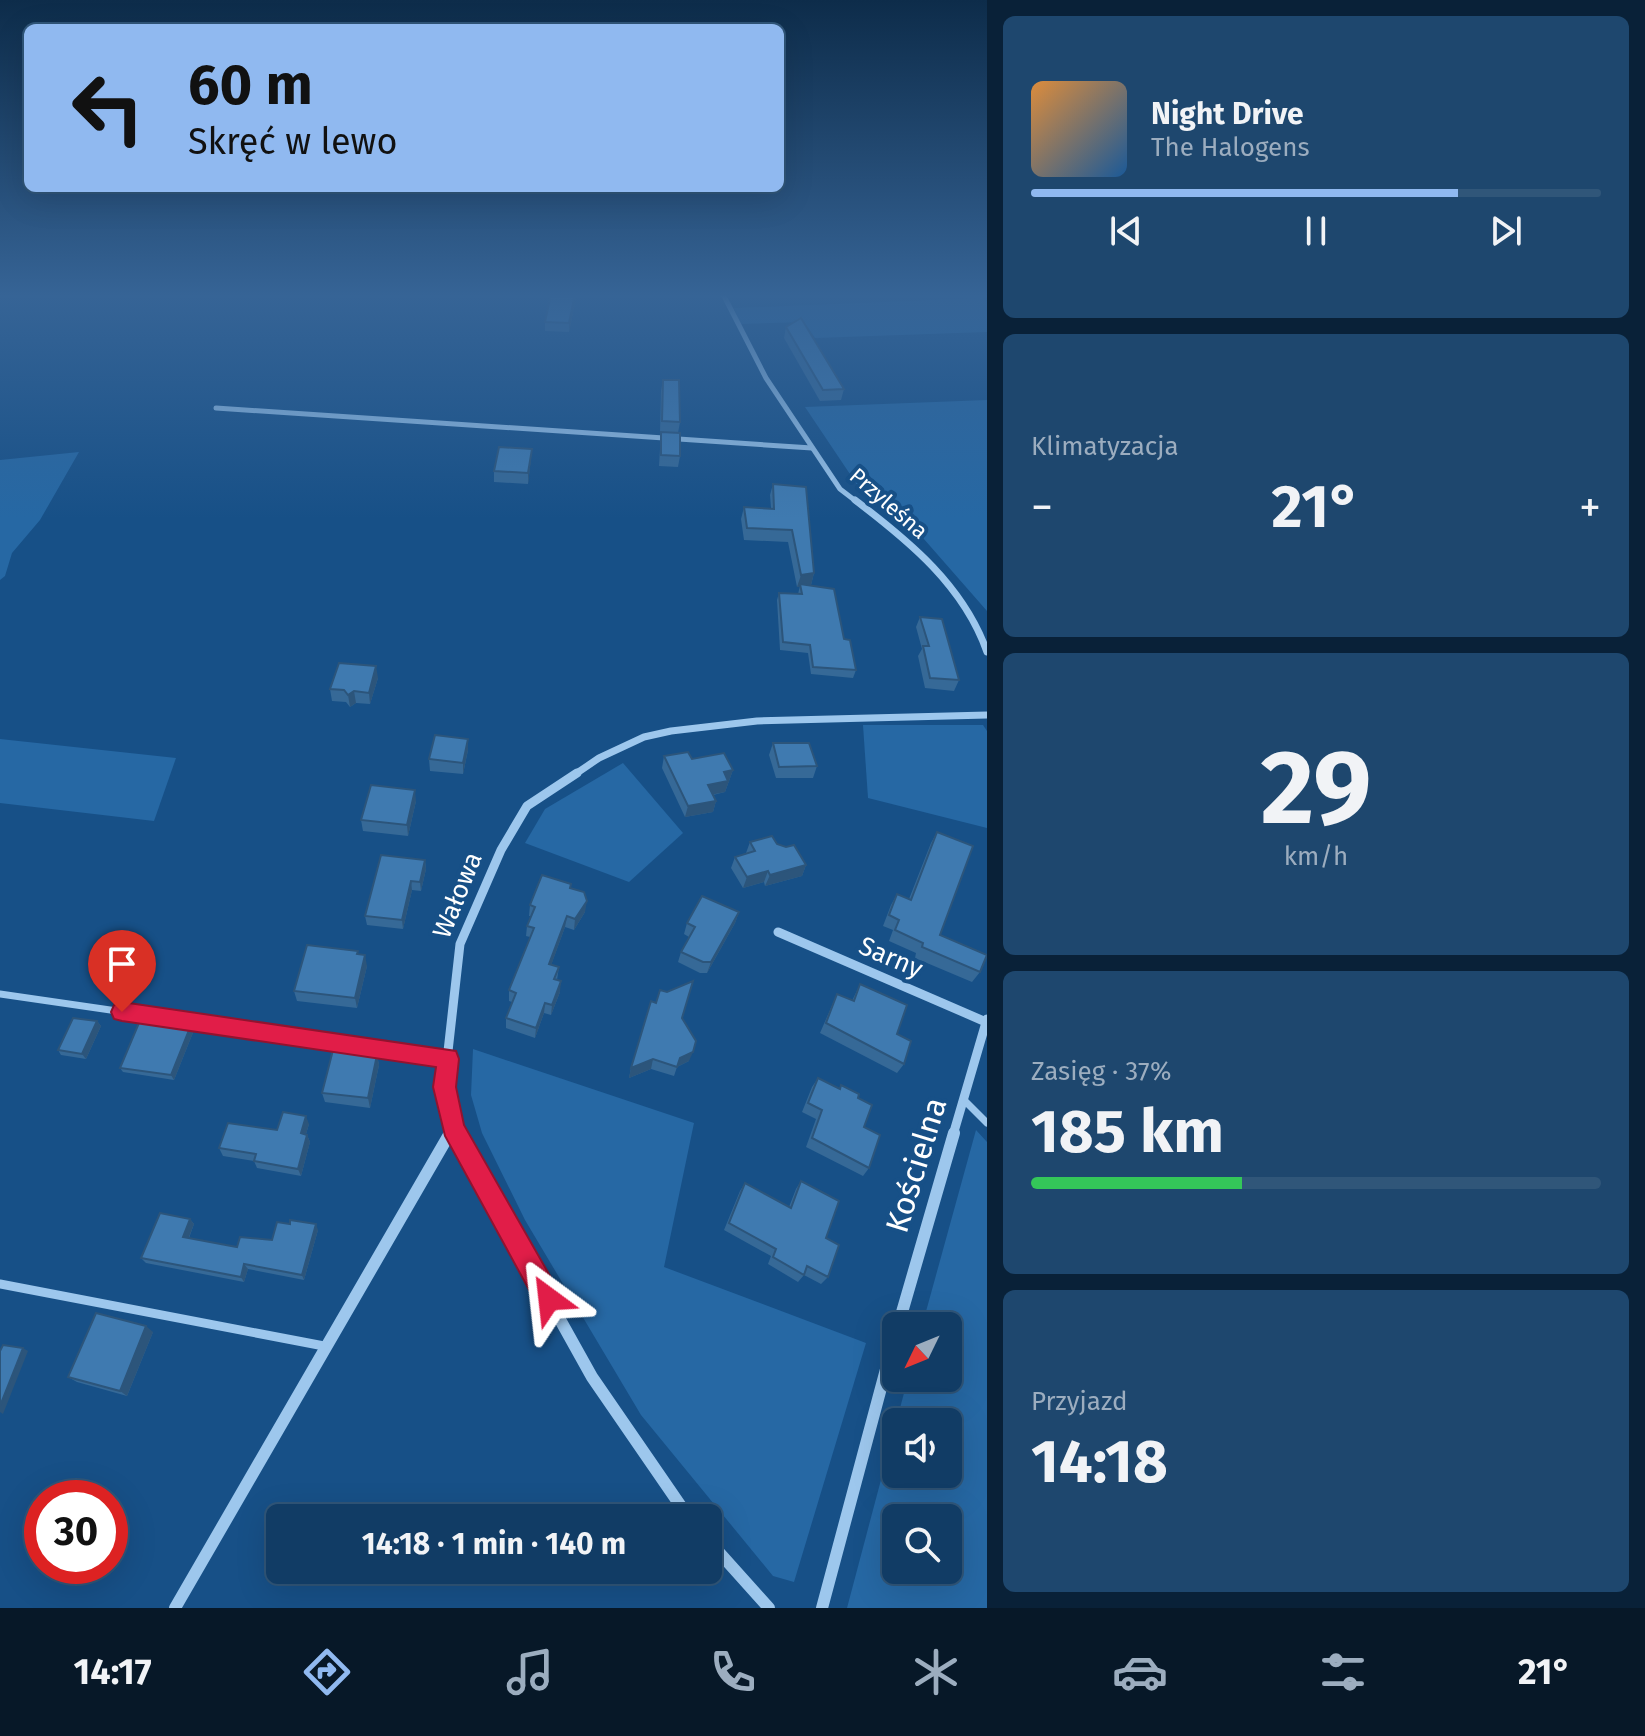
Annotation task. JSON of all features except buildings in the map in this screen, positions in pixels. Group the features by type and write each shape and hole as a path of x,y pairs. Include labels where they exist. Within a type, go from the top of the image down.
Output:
{"street":[{"name":"Przyleśna","path":"761,369 840,489 908,541 940,574 978,626 987,652"},
{"path":"216,408 812,448"},
{"name":"Wałowa","path":"679,1504 633,1440 578,1351 453,1128 444,1087 460,944 501,850 527,806 558,782 644,737 757,721 987,715"},
{"name":"Sarny","path":"778,932 987,1021"},
{"name":"Kościelna","path":"902,1312 987,1021"},
{"path":"175,1608 453,1128"},
{"path":"822,1608 882,1384"},
{"path":"722,1556 769,1608"}],"lane":[{"path":"0,994 448,1059"},
{"path":"965,1101 987,1123"},
{"path":"0,1284 324,1346"}],"shaded area":[{"path":"987,400 987,611 895,506 864,495 805,407"},
{"path":"79,452 40,520 12,553 5,576 0,580 0,460"},
{"path":"863,725 983,725 987,731 987,828 868,798"},
{"path":"0,739 176,758 154,821 0,803"},
{"path":"623,763 683,833 629,882 525,843 545,809"},
{"path":"473,1049 694,1123 664,1267 866,1343 794,1582 773,1576 722,1514 722,1504 714,1504 641,1415 525,1220 482,1133 471,1095"},
{"path":"976,1130 987,1142 987,1608 847,1608 882,1476 882,1488 962,1488 962,1408 900,1408 904,1392 962,1392 962,1312 926,1312"}],"route":[{"path":"122,1012 448,1059 444,1087 453,1128 549,1299"}]}
